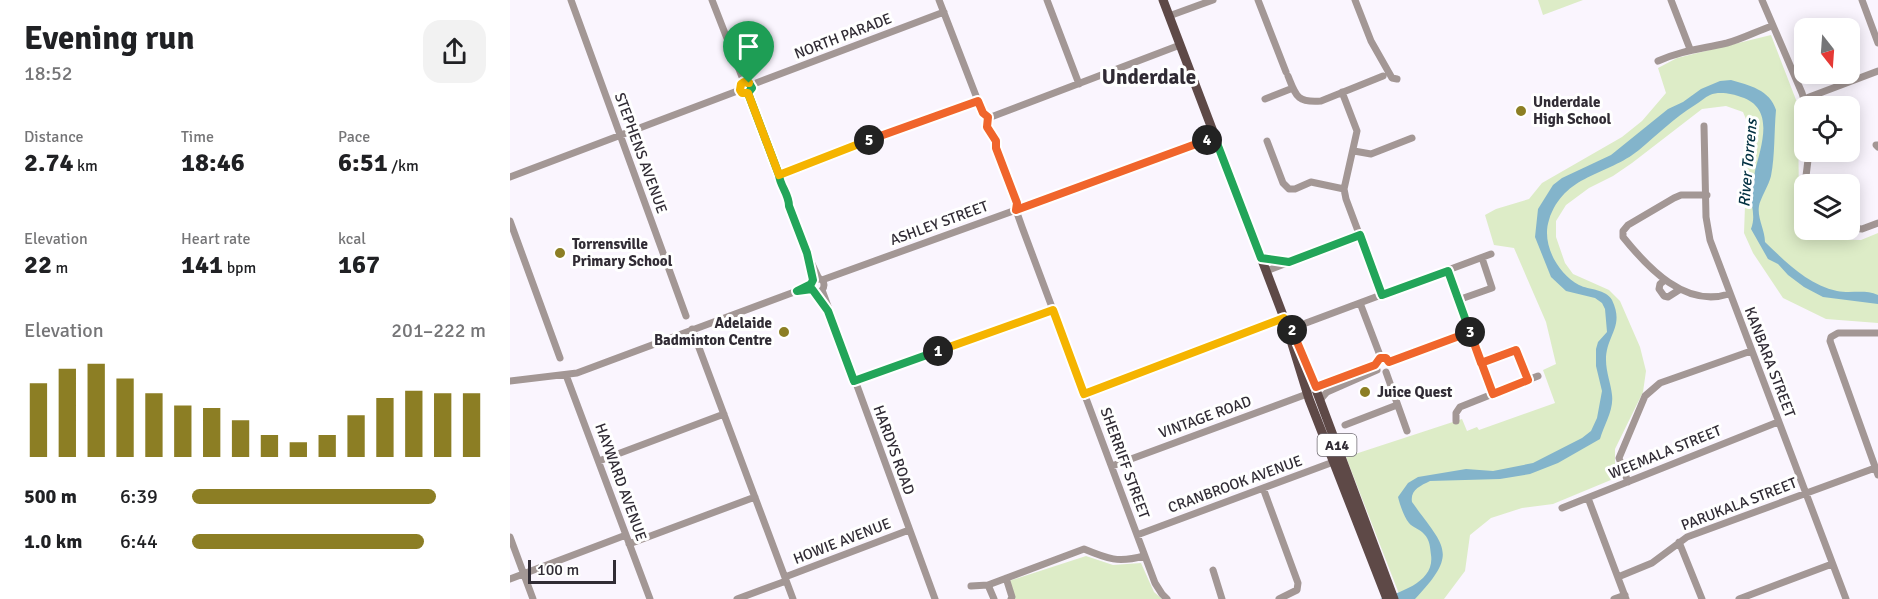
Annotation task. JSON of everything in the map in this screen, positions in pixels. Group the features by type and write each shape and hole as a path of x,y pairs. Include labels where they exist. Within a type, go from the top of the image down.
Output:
{"main road":[{"name":"A14","path":"1162,0 1310,391 1381,573 1394,599"},
{"name":"A14","path":"1310,391 1320,400 1337,460"},
{"name":"A14","path":"1381,573 1387,599"}],"street":[{"name":"STEPHENS AVENUE","path":"571,0 686,316"},
{"path":"712,0 751,91 742,93 740,90"},
{"name":"SHERRIFF STREET","path":"939,0 983,113 988,117 987,127 996,141 996,148 1017,203 1016,210 1144,556 1155,583 1167,599"},
{"path":"1047,0 1079,84"},
{"path":"1169,16 1213,0"},
{"path":"1258,0 1295,95 1302,100 1321,101 1383,76"},
{"path":"1355,0 1371,40 1392,78 1396,80"},
{"path":"1671,0 1690,49"},
{"path":"1762,0 1802,96"},
{"path":"1862,0 1878,43"},
{"name":"NORTH PARADE","path":"747,83 944,12"},
{"path":"1658,61 1690,49 1730,42 1772,26"},
{"path":"988,117 1180,45"},
{"path":"1821,96 1878,71"},
{"path":"740,90 741,84 747,83"},
{"path":"1265,99 1293,88"},
{"path":"510,177 740,90"},
{"path":"1342,92 1357,131 1344,189 1382,295"},
{"name":"HARDYS ROAD","path":"748,93 779,175 780,184 789,199 789,206 817,285 828,306 935,599"},
{"path":"779,175 978,101"},
{"name":"KANBARA STREET","path":"1704,126 1706,217 1710,240 1846,599"},
{"name":"ASHLEY STREET","path":"510,381 577,373 1215,138"},
{"path":"1354,151 1371,154 1412,138"},
{"path":"1267,141 1283,183 1289,189 1295,189 1311,182 1344,189"},
{"path":"1707,195 1681,195 1674,198 1628,225 1623,231 1623,237 1665,280 1679,290 1699,295 1729,294"},
{"path":"510,221 560,358"},
{"path":"1860,229 1878,224"},
{"path":"1268,276 1289,262 1360,235"},
{"path":"1306,323 1491,254"},
{"path":"1261,258 1289,262"},
{"path":"1458,300 1492,288 1482,258"},
{"path":"1448,271 1493,394"},
{"path":"1665,280 1660,284 1659,289 1664,296 1668,297 1679,290"},
{"path":"1320,400 1327,392 1376,368 1380,358 1360,303"},
{"path":"854,381 1053,310"},
{"path":"1084,394 1284,318"},
{"path":"692,329 793,599"},
{"path":"1389,362 1470,332"},
{"path":"1877,471 1830,341 1831,337 1838,333 1878,333"},
{"path":"1481,363 1516,350 1528,380"},
{"path":"1628,482 1619,458 1647,392 1660,383 1751,351"},
{"path":"1380,358 1386,358 1389,362 1389,369 1386,372"},
{"path":"1376,368 1386,372 1407,431"},
{"name":"VINTAGE ROAD","path":"1112,466 1376,368"},
{"name":"HAYWARD AVENUE","path":"566,375 650,599"},
{"path":"1456,421 1456,413 1460,407 1538,376"},
{"path":"1345,425 1397,405"},
{"path":"599,461 724,414"},
{"name":"WEEMALA STREET","path":"1562,508 1778,422"},
{"name":"CRANBROOK AVENUE","path":"1137,535 1337,460"},
{"name":"PARUKALA STREET","path":"1618,577 1652,563 1687,537 1806,493 1877,471"},
{"path":"1263,488 1298,583 1297,590 1279,599"},
{"path":"629,544 755,498"},
{"path":"1588,498 1626,597 1614,599"},
{"name":"HOWIE AVENUE","path":"737,599 909,530"},
{"path":"510,579 626,535"},
{"path":"510,537 533,599"},
{"path":"1680,542 1702,599"},
{"path":"971,586 988,585 1084,549 1108,559 1126,561 1144,556"},
{"path":"1739,599 1832,564"},
{"path":"1213,570 1222,599"},
{"path":"1006,578 1011,599"},
{"path":"988,585 994,599"}],"green space":[{"path":"1538,0 1583,0 1543,15"},
{"path":"1771,35 1795,96 1794,162 1799,162 1799,174 1794,174 1794,240 1861,240 1878,233 1878,323 1826,319 1783,298 1753,253 1744,233 1748,124 1743,112 1726,106 1702,109 1632,163 1589,188 1566,205 1556,221 1556,237 1565,263 1573,274 1609,290 1620,301 1640,347 1646,371 1643,392 1615,449 1618,477 1553,504 1522,508 1491,518 1470,535 1465,571 1444,599 1401,599 1346,457 1462,419 1467,431 1477,427 1479,430 1555,403 1543,370 1556,364 1546,322 1514,248 1494,245 1485,215 1496,209 1529,199 1542,183 1622,137 1642,121 1666,93 1658,68 1677,58"},
{"path":"1086,556 1113,565 1141,563 1154,592 1162,599 1015,599 1009,581"}],"water":[{"name":"River Torrens","path":"1731,80 1752,86 1764,93 1776,110 1771,176 1759,206 1765,242 1798,271 1816,283 1837,291 1873,293 1878,295 1878,304 1823,297 1804,287 1778,264 1768,259 1751,229 1753,216 1751,190 1763,129 1759,110 1752,102 1730,94 1714,94 1706,97 1680,115 1627,159 1576,184 1556,205 1549,220 1547,239 1558,266 1564,274 1579,285 1609,296 1617,317 1606,360 1612,401 1600,439 1558,463 1530,474 1500,479 1430,481 1419,487 1414,491 1412,502 1439,540 1442,560 1429,583 1415,599 1380,599 1406,589 1422,579 1431,564 1427,539 1422,532 1409,523 1398,497 1408,483 1418,477 1466,469 1493,471 1533,463 1582,438 1591,431 1597,418 1602,391 1596,366 1596,349 1598,342 1607,332 1605,309 1602,303 1595,298 1566,291 1551,277 1535,237 1538,209 1553,185 1562,178 1611,155 1668,109 1701,89 1720,81"}],"place":[{"name":"Underdale High School","path":"1521,111"},
{"name":"Torrensville Primary School","path":"560,253"},
{"name":"Adelaide Badminton Centre","path":"784,332"},
{"name":"Juice Quest","path":"1365,392"}],"district":[{"name":"Underdale","path":"1149,77"}],"route":[{"path":"749,83 744,82 739,87 742,93 748,93 779,175 978,101 983,113 988,117 987,127 996,141 996,148 1017,203 1016,210 1215,138 1261,258 1289,262 1360,235 1382,295 1448,271 1474,342 1481,363 1516,350 1528,380 1493,394 1481,363 1470,332 1389,362 1386,358 1380,358 1375,365 1316,387 1284,318 1084,394 1053,310 854,381 828,311 812,289 797,291 811,284 813,280 806,257 807,253 748,93 752,88 749,83"}]}
